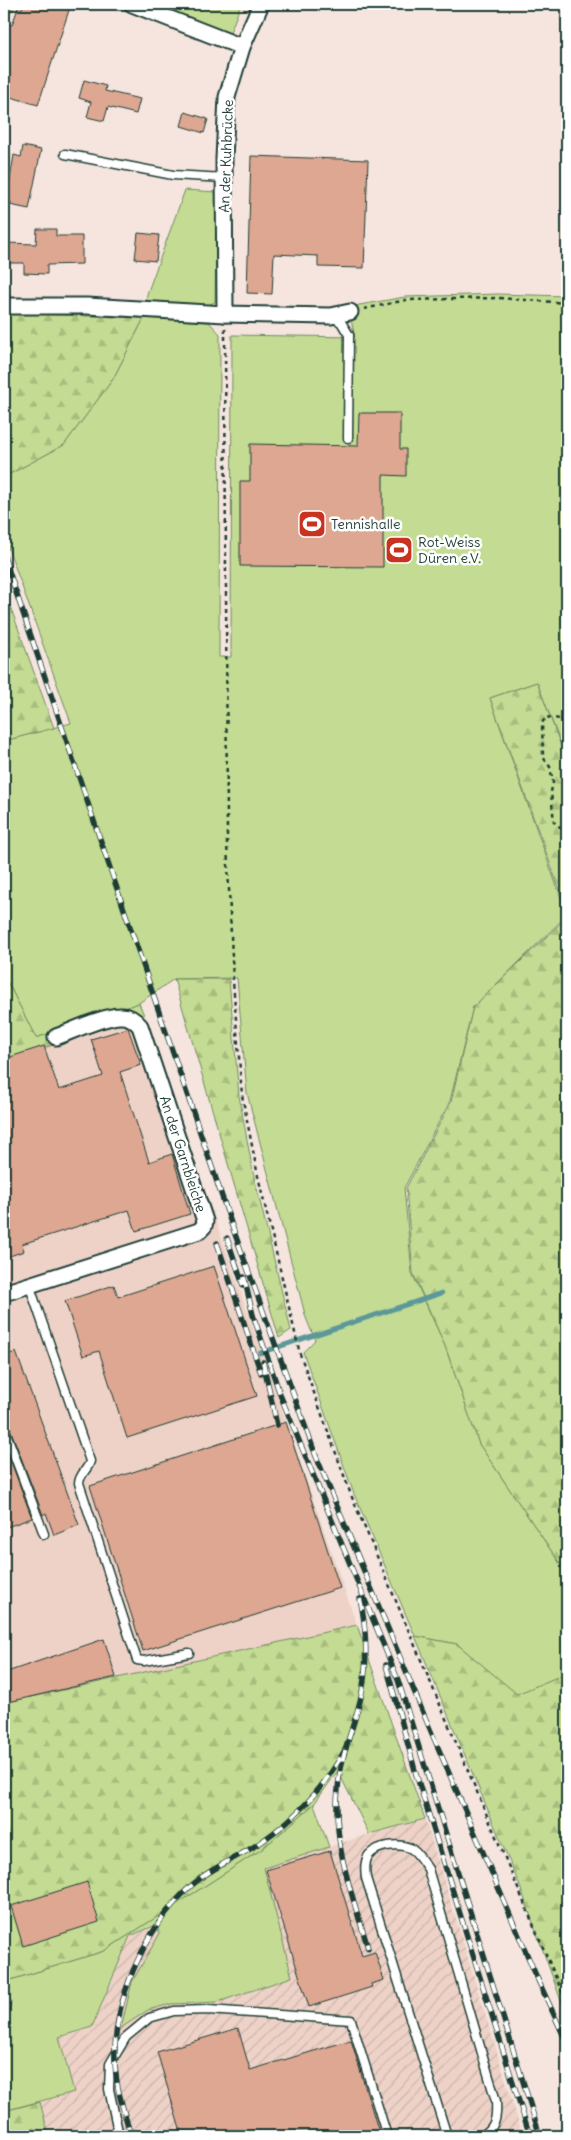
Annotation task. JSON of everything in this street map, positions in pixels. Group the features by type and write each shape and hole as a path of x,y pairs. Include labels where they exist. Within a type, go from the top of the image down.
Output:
{"street":[{"path":"132,4 242,47"},
{"name":"An der Kuhbrücke","path":"225,314 224,178 227,97 242,47 261,4"},
{"path":"4,306 87,306 225,314 331,316 350,312"},
{"name":"An der Garnbleiche","path":"4,1293 200,1231 204,1226 205,1221 140,1026 130,1017 110,1017 56,1037"}],"lane":[{"path":"65,154 173,175 224,178"},
{"path":"331,316 341,322 349,335 348,438"},
{"path":"29,1284 90,1461 89,1467 80,1476 79,1483 138,1660 144,1661 189,1653"},
{"path":"4,1428 44,1534"},
{"path":"447,2136 380,1929 366,1878 364,1867 368,1856 381,1847 395,1845 411,1848 428,1869 496,2101 497,2118 491,2131 481,2136"},
{"path":"119,2136 109,2089 110,2064 126,2036 149,2018 174,2011 208,2010 351,2020 387,2136"}],"path":[{"path":"350,312 406,300 499,298 567,303"},
{"path":"225,314 227,843 233,980 242,1095 258,1176 300,1354 351,1495 567,2004"},
{"path":"567,720 546,717 542,723 543,757 550,767 553,782 551,792 554,822 567,833"}],"shaded area":[{"path":"144,1015 357,1625 4,1703 4,1061"},
{"path":"425,1819 523,2136 49,2136 40,2102 73,2092 59,2037 92,2027 130,1936 157,1925 264,1868 369,1834"}],"green space":[{"path":"4,4 16,4 4,22"},
{"path":"110,4 241,4 224,48"},
{"path":"185,190 217,192 215,302 205,306 146,303 147,294"},
{"path":"498,294 567,296 567,760 537,682 490,698 567,915 473,1007 450,1101 404,1188 412,1273 445,1346 479,1444 567,1574 567,1673 517,1695 457,1644 415,1636 354,1494 303,1352 315,1340 306,1318 247,1093 237,978 174,979 139,1003 36,1038 8,983 4,979 4,741 71,723 4,536 4,477 64,445 113,379 144,318 209,322 220,334 219,657 231,657 232,335 355,337 348,307 405,297"},
{"path":"4,313 144,318 113,379 64,445 4,477"},
{"path":"4,589 54,728 4,741"},
{"path":"537,682 567,762 567,910 490,698"},
{"path":"567,917 567,1574 479,1444 445,1346 413,1273 406,1188 451,1102 473,1007"},
{"path":"4,979 8,983 36,1038 139,1003 144,1015 4,1061"},
{"path":"174,979 229,979 239,1096 253,1172 291,1330 279,1338"},
{"path":"357,1625 425,1819 369,1834 338,1771 314,1804 262,1849 104,1951 4,1982 4,1703"},
{"path":"415,1636 457,1644 517,1694 567,1673 567,2010 561,2001 521,1889"},
{"path":"314,1804 329,1847 264,1868 292,1977 218,2002 171,2004 148,2010 121,2028 132,1982 160,1933 156,1925 130,1936 92,2027 59,2037 74,2092 4,2111 4,2023 7,2021 11,2001 4,1989 4,1982 104,1951 262,1849"},
{"path":"4,1989 11,2001 7,2021 4,2023"},
{"path":"40,2102 49,2136 4,2136 4,2111"}],"building":[{"path":"23,4 37,4 48,7 49,4 71,4 38,105 4,95 4,24 12,25 18,8 22,9"},
{"path":"84,80 106,86 105,91 140,99 136,114 108,107 104,121 87,117 91,102 79,98"},
{"path":"185,112 208,119 204,133 181,126"},
{"path":"23,146 41,150 29,209 10,205 11,202 4,200 4,184 9,185 14,155 21,157"},
{"path":"251,156 368,160 364,268 318,267 318,256 274,254 272,294 247,293"},
{"path":"37,229 56,229 56,236 82,236 82,264 47,265 47,274 24,273 24,263 4,263 4,243 36,244"},
{"path":"138,233 159,235 156,261 135,259"},
{"name":"Tennishalle","path":"359,413 400,413 400,449 406,449 406,476 383,475 383,567 240,566 240,481 250,481 250,444 358,446"},
{"path":"128,1028 141,1065 120,1072 149,1162 172,1154 190,1214 136,1231 129,1210 22,1244 24,1251 4,1258 4,1210 10,1208 4,1188 4,1059 44,1046 59,1090 103,1076 91,1039"},
{"path":"214,1266 257,1396 127,1438 99,1351 83,1356 65,1301 114,1285 118,1297"},
{"path":"16,1352 79,1525 54,1535 46,1513 43,1515 9,1426 4,1422 4,1356"},
{"path":"286,1422 340,1588 143,1651 90,1486"},
{"path":"4,1443 32,1518 4,1528"},
{"path":"104,1639 116,1677 4,1703 4,1673"},
{"path":"330,1851 362,1956 375,1952 384,1980 371,1984 372,1987 309,2007 266,1870"},
{"path":"87,1882 99,1922 23,1946 11,1906"},
{"path":"238,2028 250,2070 351,2040 380,2136 182,2136 157,2052"}],"waterway":[{"path":"260,1353 442,1293"}],"railway":[{"path":"4,557 232,1226 316,1456 427,1722 567,2043"},
{"path":"227,1238 243,1285"},
{"path":"217,1243 261,1373"},
{"path":"244,1277 253,1315 281,1397 398,1680 540,2136"},
{"path":"263,1362 277,1425"},
{"path":"360,1599 365,1635 365,1673 361,1697 341,1765 337,1810 338,1830 345,1870 368,1948"},
{"path":"386,1665 416,1774 530,2136"},
{"path":"131,2136 117,2082 115,2063 116,2038 127,1985 151,1936 166,1913 183,1893 202,1877 261,1842 287,1822 329,1776 346,1748"}],"place":[{"name":"Tennishalle","path":"312,524"},
{"name":"Rot-Weiss Düren e.V.","path":"399,550"}]}
